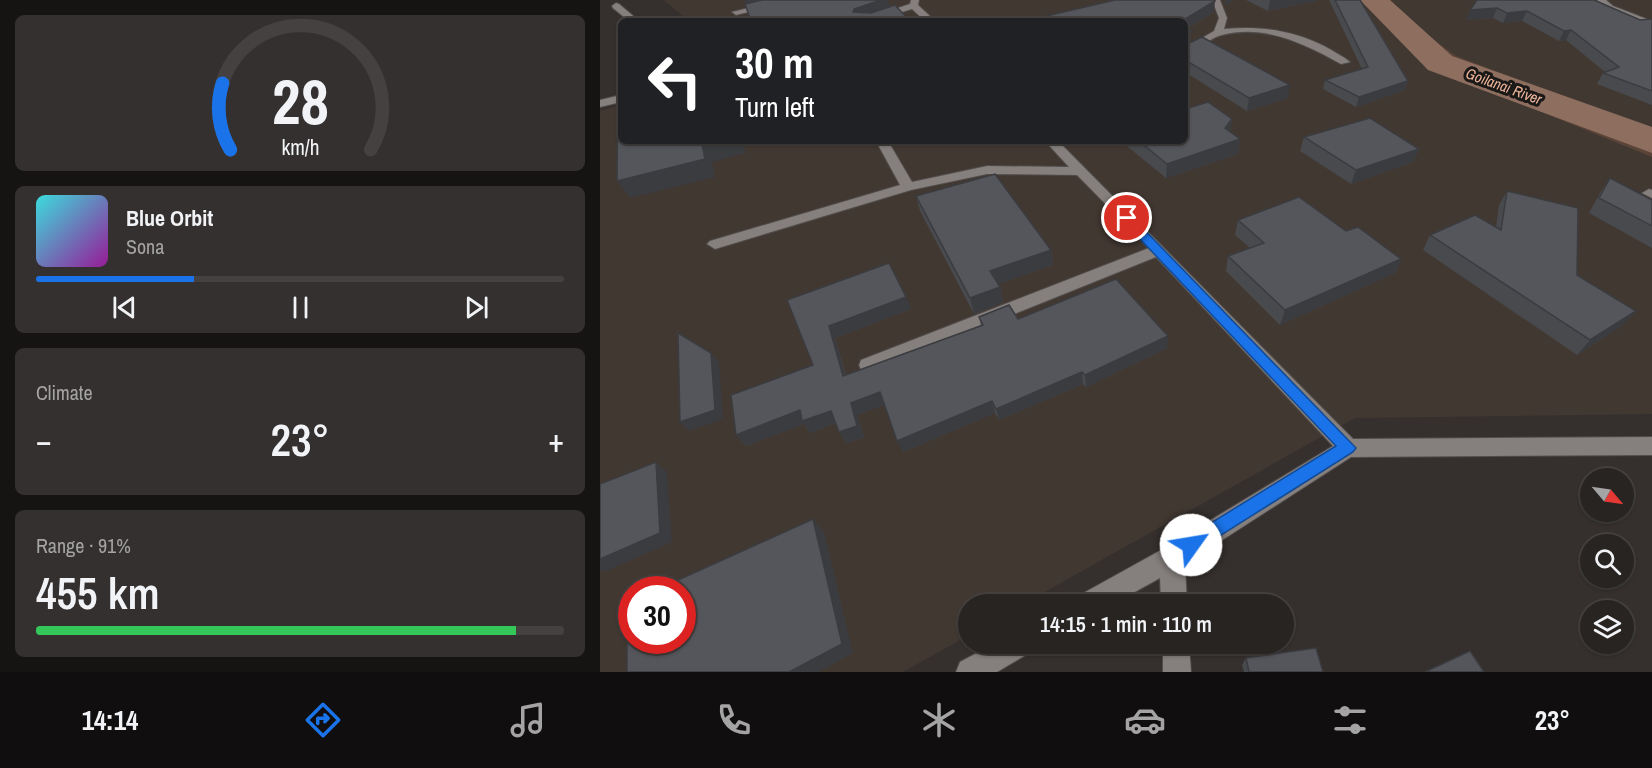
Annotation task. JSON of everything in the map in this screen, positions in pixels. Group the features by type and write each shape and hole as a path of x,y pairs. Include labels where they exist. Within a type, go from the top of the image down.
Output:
{"street":[{"path":"736,12 795,0"},
{"path":"1216,0 1223,18 1218,32"},
{"path":"1600,0 1610,9 1652,24"},
{"path":"872,18 915,3 928,18"},
{"path":"616,6 630,18"},
{"path":"1188,50 1218,32 1257,29 1279,31 1304,39 1345,62"},
{"path":"600,104 618,99"},
{"path":"884,144 908,187"},
{"path":"1054,144 1159,250 1348,448"},
{"path":"715,244 908,187 987,170 1079,171"},
{"path":"868,366 1159,250"},
{"path":"1107,594 1172,558 1348,448 1652,446"},
{"path":"1172,558 1174,594"},
{"path":"970,672 1002,654"},
{"path":"1176,654 1177,672"}],"shaded area":[{"path":"664,0 1652,0 1652,414 1355,418 1041,594 958,594 958,641 903,672 600,672 600,111 618,106 618,144 1188,144 1188,18 685,18"},
{"path":"1366,0 1390,0 1396,12 1456,56 1652,130 1652,157 1432,67"}],"building":[{"path":"762,0 881,0 854,9 853,12 871,13 895,5 907,18 750,18 745,4"},
{"path":"1115,0 1215,0 1187,18 1038,18"},
{"path":"1335,0 1360,0 1408,81 1359,97 1325,80 1368,67"},
{"path":"1477,0 1594,0 1640,20 1652,19 1652,91 1603,73 1619,67 1571,30 1564,31 1527,11 1507,13 1497,8 1470,10"},
{"path":"1202,37 1290,85 1249,98 1188,62 1188,44"},
{"path":"618,52 618,144 702,144 705,159 617,181"},
{"path":"1208,102 1232,119 1225,128 1240,139 1167,164 1143,144 1188,144 1188,108"},
{"path":"1370,118 1419,149 1356,170 1304,137"},
{"path":"995,174 1051,250 990,271 1000,287 970,298 916,196"},
{"path":"1610,178 1652,200 1652,226 1599,198"},
{"path":"1507,191 1578,208 1577,275 1636,311 1590,340 1430,235 1475,215 1501,230"},
{"path":"1299,197 1346,231 1358,227 1401,259 1285,310 1228,256 1264,243 1238,220"},
{"path":"889,263 906,297 829,326 843,376 983,325 979,317 1009,305 1018,319 1116,279 1168,336 1085,375 1082,372 996,409 992,401 897,441 880,392 851,403 857,426 839,432 831,411 802,421 800,410 736,435 731,395 813,365 787,300"},
{"path":"678,333 711,353 715,410 680,422"},
{"path":"656,462 660,533 600,559 600,484"},
{"path":"813,519 842,644 789,672 627,672 627,654 696,654 696,576 687,576"},
{"path":"1316,648 1323,672 1249,672 1246,658 1294,654 1294,651"},
{"path":"1470,651 1484,672 1425,672"}],"waterway":[{"name":"Goilanai River","path":"1374,0 1440,63 1652,141"}],"route":[{"path":"1127,218 1348,448 1191,545"}]}
